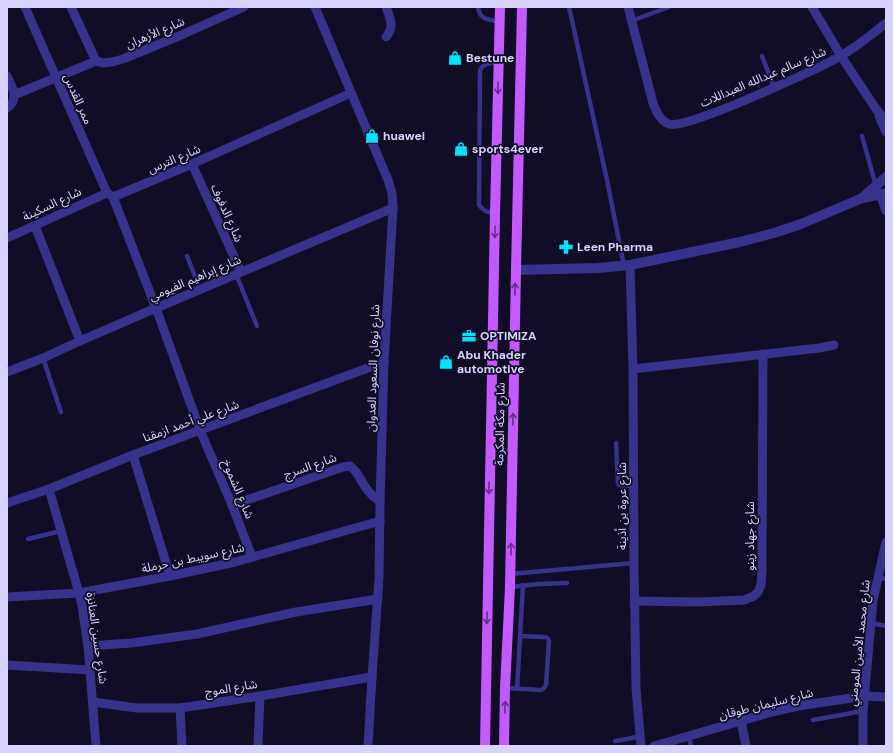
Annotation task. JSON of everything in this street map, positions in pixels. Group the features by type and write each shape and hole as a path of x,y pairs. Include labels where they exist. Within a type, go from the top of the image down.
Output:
{"main road":[{"name":"شارع مكة المكرمة","path":"485,746 500,7"},
{"name":"شارع مكة المكرمة","path":"504,746 510,587 522,7"}],"street":[{"name":"ممر القدس","path":"25,7 110,195"},
{"path":"71,7 96,61"},
{"name":"شارع الأزهران","path":"14,95 96,61 103,63 123,59 244,7"},
{"name":"شارع نوفان السعود العدوان","path":"315,7 388,180 392,193 393,208 384,362 378,599 368,746"},
{"path":"386,7 392,26 386,37"},
{"name":"شارع سالم عبدالله العبداللات","path":"628,7 653,103 657,114 663,121 670,124 678,124 707,116 757,96 841,56 886,23"},
{"path":"812,7 841,56 876,109 886,121"},
{"path":"7,76 14,95 14,100 7,108"},
{"name":"شارع الترس","path":"110,195 192,164 351,93"},
{"path":"876,109 886,132"},
{"name":"شارع الدفوف","path":"192,164 238,273"},
{"path":"886,178 881,191 886,211"},
{"path":"516,270 627,266 740,242 801,224 881,191"},
{"path":"110,195 156,308"},
{"name":"شارع السكينة","path":"7,238 110,195"},
{"name":"شارع إبراهيم الفيومي","path":"7,372 393,208"},
{"path":"35,226 80,341"},
{"name":"شارع عروة بن أذينة","path":"627,266 633,369 636,688 641,746"},
{"name":"شارع الشموخ","path":"156,308 200,430 252,557"},
{"path":"633,369 819,348 834,345"},
{"name":"شارع جهاد زينو","path":"635,601 697,602 744,600 754,596 758,592 761,585 762,570 763,354"},
{"name":"شارع علي أحمد ازمقنا","path":"7,502 49,489 133,455 384,362"},
{"path":"133,455 170,576"},
{"name":"شارع السرج","path":"232,506 343,467 350,466 358,474 369,493 380,502"},
{"name":"شارع حسين العنانزة","path":"49,489 82,606 88,646 96,746"},
{"name":"شارع سويبط بن حرملة","path":"7,597 79,593 170,576 252,557 380,521"},
{"name":"شارع محمد الأمين المومني","path":"863,746 864,696 873,600 882,578 886,542"},
{"path":"88,646 131,643 190,635 296,612 378,599"},
{"path":"7,665 90,670"},
{"name":"شارع الموج","path":"93,702 136,708 180,708 372,677"},
{"path":"258,746 260,696"},
{"name":"شارع سليمان طوقان","path":"654,746 690,741 741,721 798,706 864,696 886,697"},
{"path":"180,708 182,746"},
{"path":"741,721 746,746"}],"lane":[{"path":"478,7 479,14 482,17 500,22"},
{"path":"570,7 627,266"},
{"path":"632,21 669,7"},
{"path":"762,56 774,87"},
{"path":"495,214 485,211 479,205 480,71 484,65 499,61"},
{"path":"862,136 881,191"},
{"path":"187,256 200,289"},
{"path":"238,273 257,326"},
{"path":"43,358 61,412"},
{"path":"616,443 618,484 633,485"},
{"path":"28,539 61,530"},
{"path":"510,574 634,563"},
{"path":"510,587 567,583"},
{"path":"517,689 523,585"},
{"path":"871,623 886,626"},
{"path":"505,688 541,690 547,682 548,639 546,637 520,636"},
{"path":"813,720 863,711"},
{"path":"615,741 627,740 640,736"}],"place":[{"name":"Bestune","path":"455,58"},
{"name":"huawei","path":"372,136"},
{"name":"sports4ever","path":"461,149"},
{"name":"Leen Pharma","path":"566,247"},
{"name":"OPTIMIZA","path":"469,336"},
{"name":"Abu Khader automotive","path":"446,362"}]}
